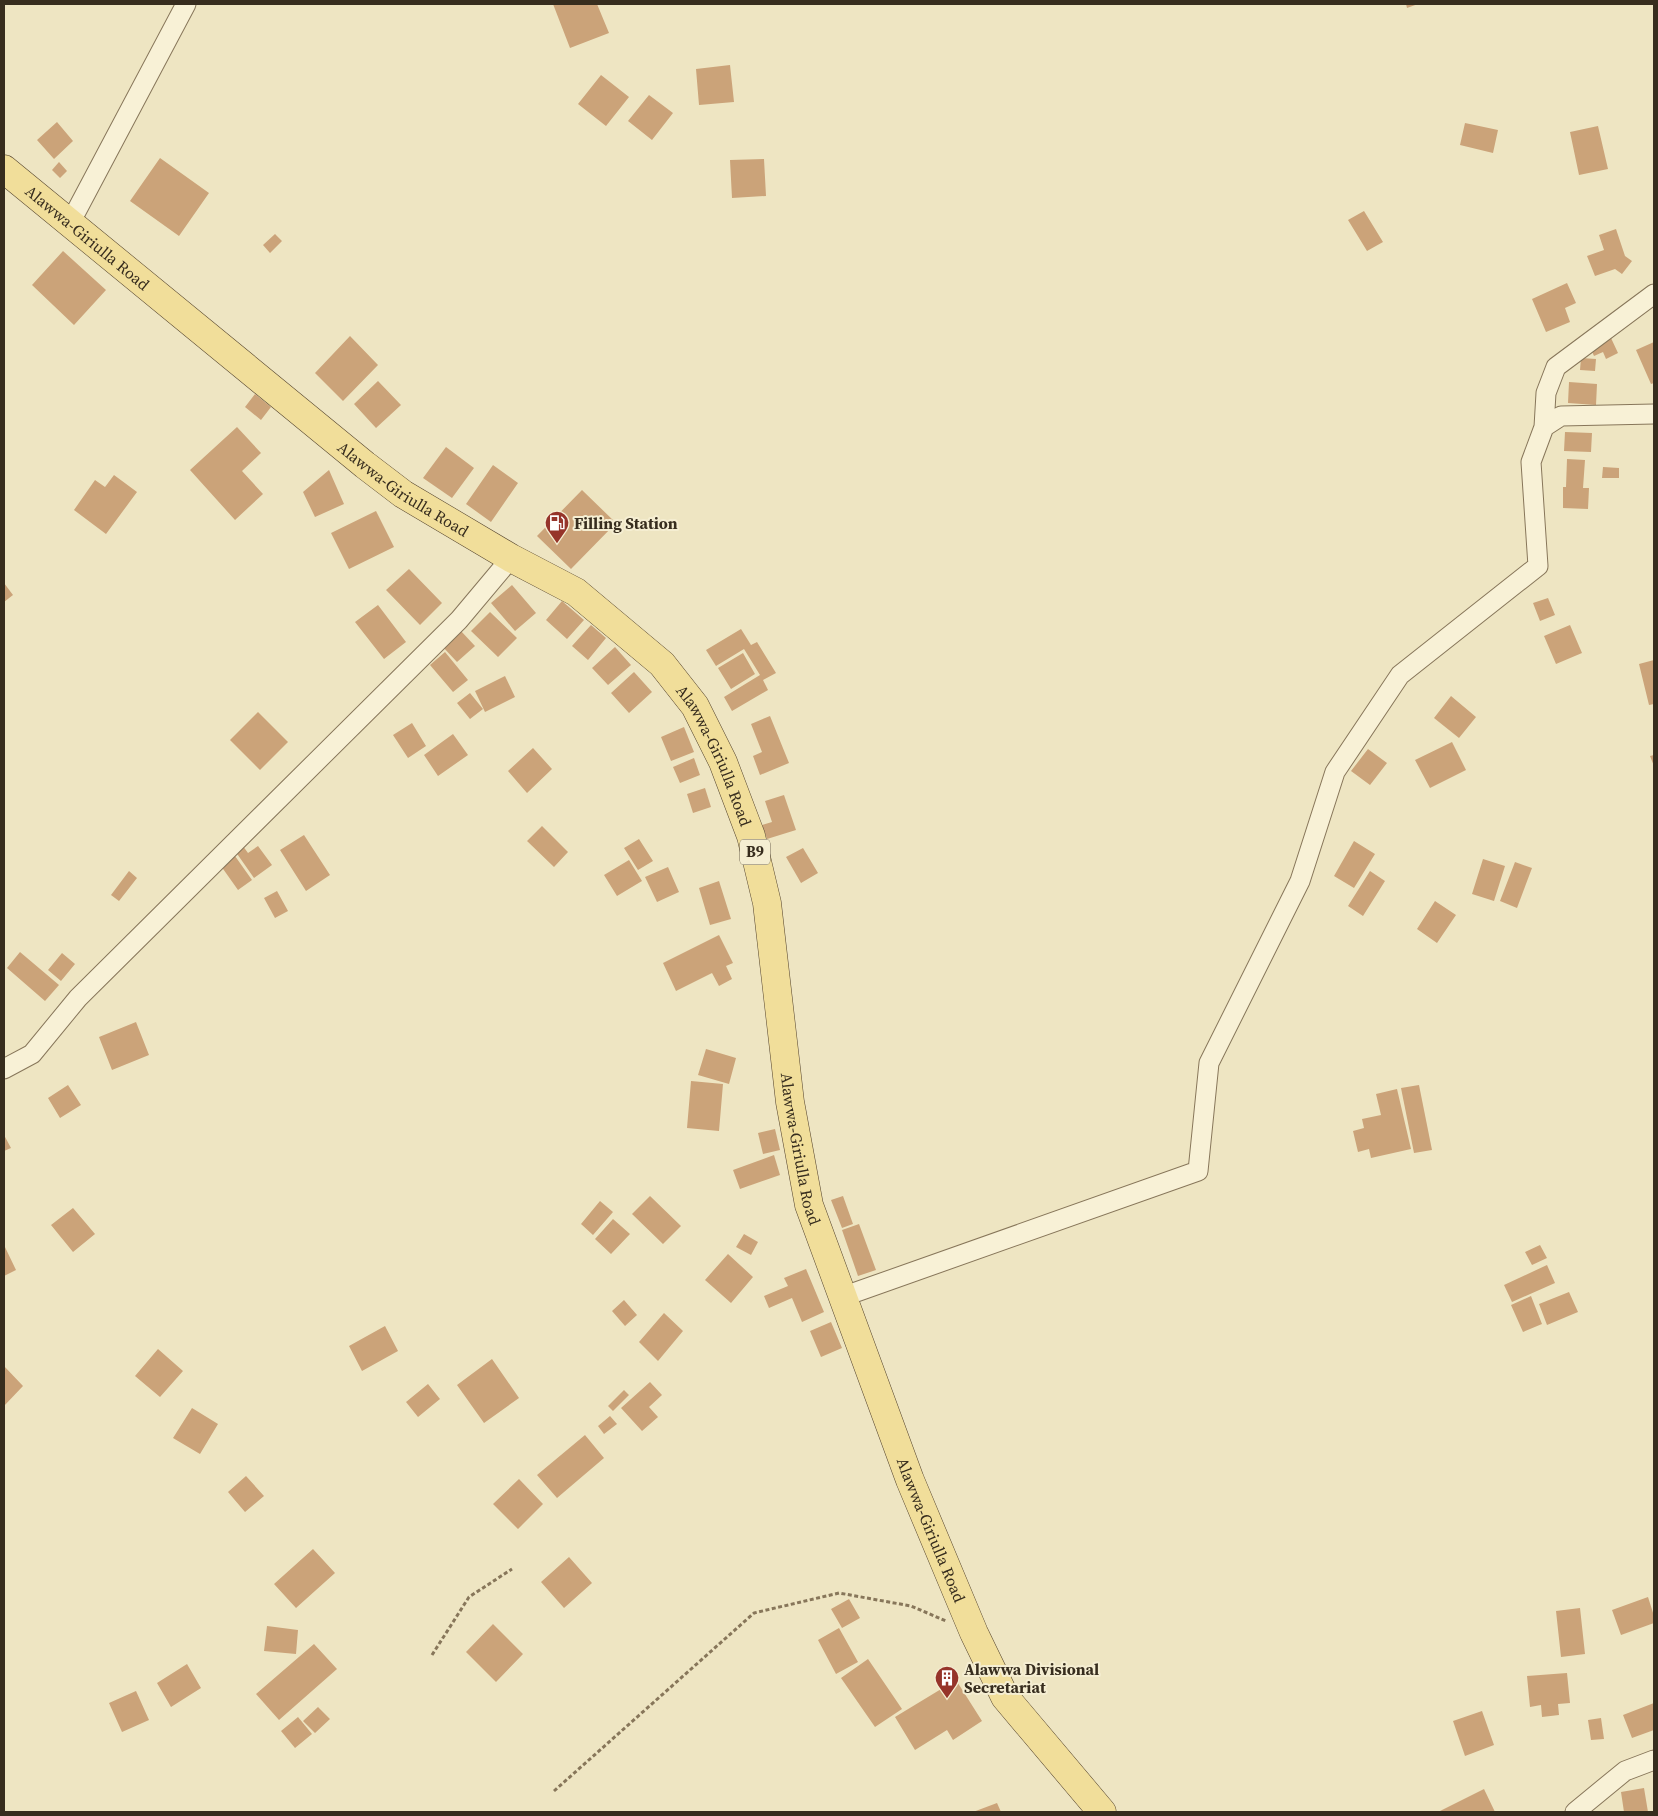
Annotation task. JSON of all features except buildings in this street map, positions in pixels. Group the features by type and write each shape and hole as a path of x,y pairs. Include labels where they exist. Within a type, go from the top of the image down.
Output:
{"main road":[{"name":"Alawwa-Giriulla Road","path":"4,169 365,465 403,494 511,558 576,592 662,664 695,706 723,762 751,836 767,904 790,1102 809,1205 842,1297 910,1480 974,1633 1005,1697 1102,1812"}],"street":[{"path":"70,223 186,4"},
{"path":"842,1297 1198,1171 1209,1063 1300,881 1335,772 1400,675 1538,566 1531,462 1544,427 1546,392 1556,367 1654,294"},
{"path":"1544,427 1561,416 1654,414"},
{"path":"4,1069 32,1054 78,998 459,620 511,558"},
{"path":"1575,1812 1625,1771 1654,1760"}],"path":[{"path":"432,1656 469,1598 512,1569"},
{"path":"554,1791 754,1613 838,1593 911,1606 974,1633"}],"place":[{"name":"Filling Station","path":"557,544"},
{"name":"Alawwa Divisional Secretariat","path":"947,1699"}]}
